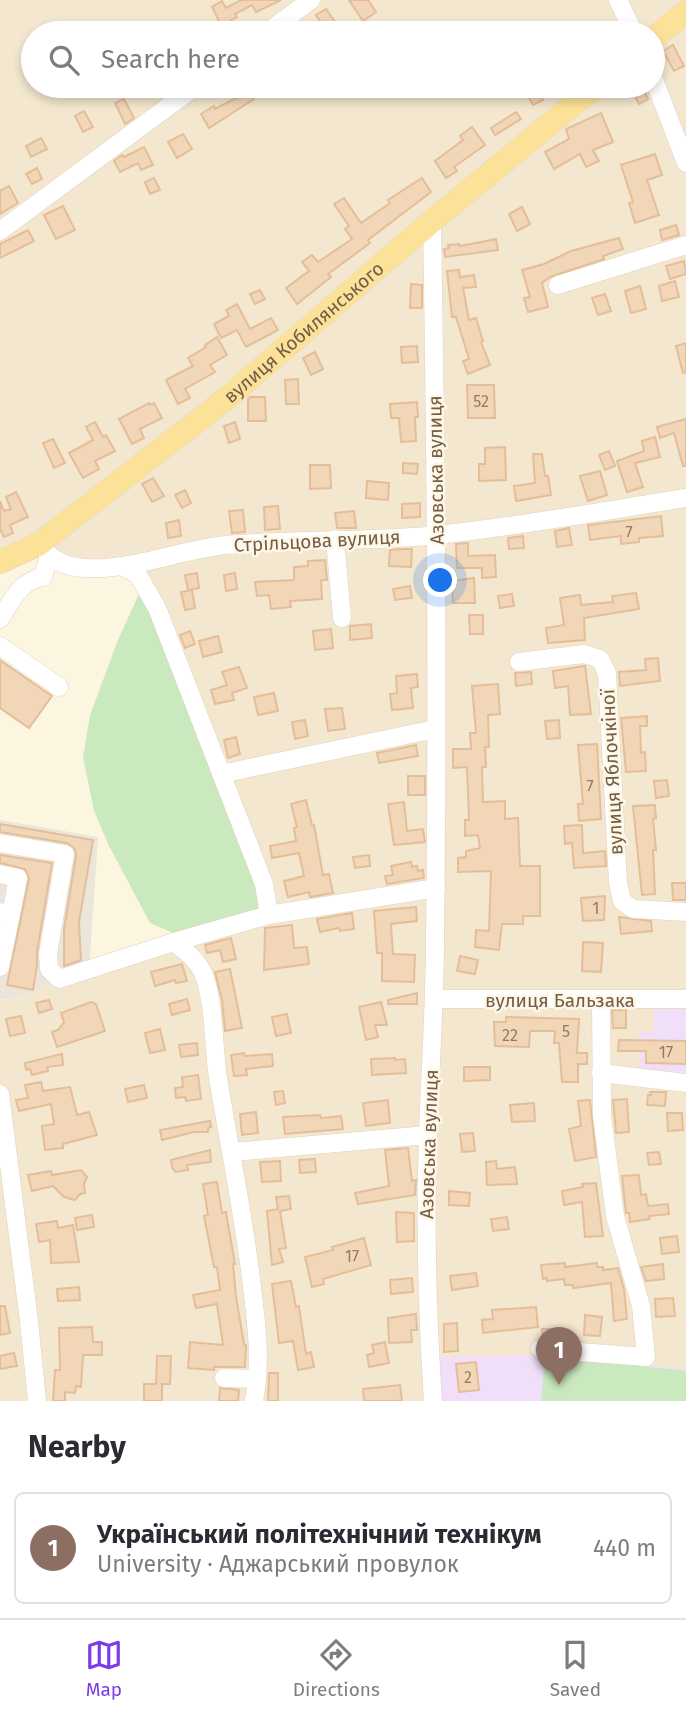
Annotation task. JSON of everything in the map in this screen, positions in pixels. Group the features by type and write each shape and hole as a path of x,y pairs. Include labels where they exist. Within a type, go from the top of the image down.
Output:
{"main road":[{"path":"665,29 686,12"},
{"name":"вулиця Кобилянського","path":"0,562 44,550 581,98"}],"street":[{"path":"283,21 311,0"},
{"path":"618,0 628,21"},
{"path":"0,231 180,98"},
{"path":"661,98 686,163"},
{"name":"Азовська вулиця","path":"432,221 438,535 435,999 428,1135 427,1236 433,1401"},
{"path":"558,285 686,246"},
{"name":"Стрільцова вулиця","path":"44,550 74,567 122,566 223,545 438,535 686,498"},
{"path":"335,539 342,618"},
{"path":"0,619 23,584 43,577 44,550"},
{"path":"122,566 138,575 157,608 264,884 269,915"},
{"path":"0,646 59,687"},
{"name":"вулиця Яблочкіної","path":"519,662 584,653 600,659 607,673 618,883 622,901 633,909 686,912"},
{"path":"221,774 435,729"},
{"path":"0,843 65,854 48,954 49,969 59,979 269,915 436,888"},
{"path":"0,874 18,878 5,913 1,959"},
{"path":"174,942 194,958 204,976 212,1013 217,1076 243,1213 259,1340 254,1401"},
{"name":"вулиця Бальзака","path":"435,999 686,999"},
{"path":"540,1349 646,1357 638,1292 615,1216 602,1116 601,1000"},
{"path":"601,1073 686,1083"},
{"path":"0,1095 4,1146 19,1234 37,1401"},
{"path":"232,1152 428,1135"},
{"path":"0,1237 19,1234"},
{"path":"224,1378 257,1379"}],"shaded area":[{"path":"0,0 686,0 686,12 665,25 665,21 21,21 21,98 658,98 686,163 686,1401 0,1401 0,1001 15,998 59,979 269,915 138,575 97,568 39,544 0,562"},
{"path":"686,20 686,144 665,89 665,38"},
{"path":"0,820 98,837 89,971 59,979 15,998 0,1000"},
{"path":"654,1009 686,1009 686,1081 639,1076 639,1032 653,1032"},
{"path":"548,1355 686,1369 686,1401 433,1401 430,1357"}],"green space":[{"path":"143,585 259,887 261,915 173,933 150,923 109,846 94,811 83,757 90,715 118,640"},
{"path":"545,1356 686,1371 686,1401 541,1401"}],"building":[{"path":"241,0 281,0 256,12 252,5 235,14 237,17 231,21 219,21 212,7 222,1 226,8"},
{"path":"349,0 368,0 376,12 363,21"},
{"path":"326,9 334,21 320,21 316,15"},
{"path":"673,45 684,66 674,71 665,50"},
{"path":"236,98 254,99 209,128 201,114 214,106 215,109"},
{"path":"529,98 542,98 543,100 533,105"},
{"path":"636,98 648,98 648,99 639,104"},
{"path":"124,99 134,118 125,124 115,103"},
{"path":"84,111 93,127 83,132 75,116"},
{"path":"516,112 521,119 495,135 491,128"},
{"path":"601,113 613,142 593,150 599,161 586,167 580,154 554,169 545,152 569,139 566,129"},
{"path":"472,127 485,145 454,167 457,171 446,178 435,161 463,140 460,136"},
{"path":"183,134 192,149 177,158 168,142"},
{"path":"41,138 47,149 31,157 26,146"},
{"path":"144,147 153,165 141,170 138,163 120,172 114,161"},
{"path":"655,154 662,175 647,180 659,215 635,223 629,203 633,202 621,165"},
{"path":"37,168 42,179 32,184 26,174"},
{"path":"154,178 160,190 150,194 145,182"},
{"path":"422,178 431,192 368,240 370,243 328,274 331,277 297,304 286,288 309,271 302,262 312,255 318,262 352,239 345,229 349,226 334,204 344,198 361,223 390,203 388,200"},
{"path":"9,186 18,203 0,214 0,191"},
{"path":"63,206 75,230 56,239 44,215"},
{"path":"522,207 530,224 517,231 509,214"},
{"path":"676,225 679,235 662,240 660,230"},
{"path":"28,230 34,241 0,258 0,244"},
{"path":"619,238 623,249 603,256 604,259 550,277 542,283 548,307 528,312 524,298 530,297 522,270 544,264 571,251"},
{"path":"496,239 498,250 445,257 444,249 449,248 448,245 460,246"},
{"path":"684,261 686,274 670,279 666,266"},
{"path":"459,270 460,277 474,275 476,287 463,288 469,320 476,318 490,365 468,374 463,361 469,359 456,317 452,317 447,271"},
{"path":"675,281 679,297 662,301 659,286"},
{"path":"411,284 422,285 422,308 410,308"},
{"path":"640,286 646,309 631,313 625,291"},
{"path":"260,290 265,299 255,304 250,294"},
{"path":"605,294 611,311 598,315 592,298"},
{"path":"237,304 250,329 271,318 278,330 246,347 237,330 221,338 214,324 229,316 226,310"},
{"path":"217,337 227,355 210,365 215,372 185,389 190,398 178,404 166,380 193,366 188,358"},
{"path":"686,343 686,372 683,373 676,346"},
{"path":"417,346 418,362 402,363 401,347"},
{"path":"315,352 323,369 311,375 303,358"},
{"path":"298,379 299,404 286,404 285,380"},
{"path":"467,385 494,385 495,418 468,418"},
{"path":"250,397 265,397 266,421 248,421"},
{"path":"417,402 416,441 401,442 399,418 391,418 390,404"},
{"path":"154,403 162,418 140,429 144,438 132,444 119,419"},
{"path":"686,419 686,466 683,466 674,433 660,438 657,427"},
{"path":"95,422 115,451 95,461 99,469 83,478 69,453 93,440 86,427"},
{"path":"235,422 240,439 229,443 224,426"},
{"path":"655,437 660,457 635,463 643,487 627,492 617,461 644,451 642,441"},
{"path":"53,439 65,463 54,468 43,443"},
{"path":"505,447 506,480 479,481 479,464 485,464 485,448"},
{"path":"609,451 615,466 605,470 599,455"},
{"path":"533,454 542,454 551,495 516,501 514,486 535,483"},
{"path":"403,463 418,464 417,474 403,473"},
{"path":"310,465 330,465 331,488 310,489"},
{"path":"600,471 607,495 588,501 580,476"},
{"path":"153,478 164,496 152,502 142,484"},
{"path":"367,481 389,483 388,500 366,498"},
{"path":"185,490 191,503 182,508 175,495"},
{"path":"16,492 28,517 10,525 13,533 4,537 0,529 0,501 4,511 11,509 6,497"},
{"path":"420,503 420,517 402,518 402,504"},
{"path":"278,506 280,529 265,530 264,507"},
{"path":"243,510 245,532 232,533 229,511"},
{"path":"354,511 356,528 337,528 335,513"},
{"path":"661,516 663,536 639,538 639,542 621,544 621,536 590,540 588,525"},
{"path":"179,520 181,536 168,538 166,523"},
{"path":"569,528 572,545 557,547 555,531"},
{"path":"523,536 524,548 509,549 508,538"},
{"path":"468,543 468,556 495,555 496,577 482,578 482,568 457,568 456,544"},
{"path":"412,549 411,567 389,566 390,550"},
{"path":"325,560 327,580 321,580 322,599 290,601 291,607 271,609 269,595 257,596 255,582 294,580 294,567 308,566 308,561"},
{"path":"197,573 199,588 188,590 185,575"},
{"path":"235,573 237,589 226,591 224,575"},
{"path":"474,578 475,603 453,603 452,581"},
{"path":"410,586 412,598 395,600 393,589"},
{"path":"192,590 195,608 185,610 181,592"},
{"path":"636,593 639,609 584,618 585,640 548,643 546,628 564,625 560,598 580,595 581,605 613,602 612,596"},
{"path":"512,594 514,606 500,608 498,596"},
{"path":"469,615 483,615 483,634 470,634"},
{"path":"371,624 372,638 350,640 350,626"},
{"path":"331,629 333,648 315,650 313,631"},
{"path":"190,631 195,644 185,648 180,635"},
{"path":"218,636 222,652 203,657 199,641"},
{"path":"658,658 660,681 620,686 619,672 646,670 645,659"},
{"path":"0,660 52,696 29,728 0,708"},
{"path":"585,666 591,714 570,715 568,686 555,688 553,671"},
{"path":"239,667 247,688 232,693 234,700 215,704 211,690 227,685 222,672"},
{"path":"531,672 532,684 516,686 515,673"},
{"path":"417,674 418,687 411,688 413,708 392,710 390,694 397,693 396,676"},
{"path":"498,684 500,714 488,715 489,747 485,747 486,767 482,767 483,802 505,801 505,819 518,818 520,866 540,866 540,916 523,916 523,924 502,924 499,950 475,947 476,930 489,931 491,871 458,872 458,858 466,857 466,851 480,848 478,835 465,836 465,820 469,820 467,767 453,768 453,749 471,749 470,733 476,733 472,686"},
{"path":"274,693 278,711 258,715 254,697"},
{"path":"342,708 345,729 328,731 325,709"},
{"path":"647,716 647,726 640,726 641,753 645,752 646,771 626,772 621,718"},
{"path":"305,720 308,736 295,739 292,722"},
{"path":"559,720 560,738 547,739 545,721"},
{"path":"236,737 240,754 228,758 224,740"},
{"path":"597,744 601,819 579,821 578,804 583,804 578,745"},
{"path":"416,745 418,756 379,763 377,753"},
{"path":"408,776 425,776 425,795 408,795"},
{"path":"667,780 669,796 656,798 654,781"},
{"path":"306,800 314,825 323,875 329,874 333,893 310,897 309,892 288,897 284,881 304,876 299,853 272,858 270,846 296,841 294,828 297,827 291,804"},
{"path":"404,802 407,831 423,829 425,842 394,845 388,804"},
{"path":"655,805 655,894 642,895 633,806"},
{"path":"0,824 93,840 79,922 81,960 64,966 64,929 75,849 67,843 0,832"},
{"path":"582,825 583,853 605,851 606,866 574,868 572,843 565,844 564,826"},
{"path":"0,855 52,863 33,990 7,985 29,879 25,869 0,863"},
{"path":"369,855 370,866 355,868 353,857"},
{"path":"411,862 412,867 417,866 418,871 423,870 424,878 387,884 385,876 393,875 391,866"},
{"path":"672,883 686,883 686,900 673,900"},
{"path":"605,896 604,920 583,921 581,898"},
{"path":"416,907 417,921 391,924 393,954 415,955 414,982 382,981 382,953 377,953 374,911"},
{"path":"352,913 354,929 340,931 339,928 320,932 317,919"},
{"path":"619,917 651,921 652,931 621,934"},
{"path":"292,925 294,948 307,947 309,964 264,970 265,928"},
{"path":"231,938 236,959 223,962 220,950 207,953 205,945"},
{"path":"583,942 603,943 601,972 582,971"},
{"path":"460,956 478,960 475,974 457,971"},
{"path":"182,964 187,981 176,983 175,980 155,986 151,972"},
{"path":"230,969 242,1028 225,1031 222,1000 215,972"},
{"path":"417,993 417,1004 388,1004 388,1000"},
{"path":"187,999 190,1010 172,1015 169,1004"},
{"path":"49,1000 52,1009 39,1013 36,1003"},
{"path":"91,1002 96,1004 105,1031 57,1047 52,1032 58,1030 64,1022 61,1013"},
{"path":"381,1002 387,1025 375,1025 378,1037 366,1040 359,1007"},
{"path":"612,1010 626,1010 626,1028 613,1028"},
{"path":"287,1014 291,1033 276,1036 272,1017"},
{"path":"21,1016 25,1033 10,1036 6,1019"},
{"path":"506,1017 579,1019 577,1053 587,1053 587,1064 578,1064 578,1082 562,1082 559,1043 554,1043 555,1031 530,1031 529,1047 495,1046 494,1022 506,1022"},
{"path":"160,1029 165,1050 150,1053 145,1033"},
{"path":"619,1040 686,1041 686,1064 646,1063 646,1051 618,1051"},
{"path":"197,1043 198,1055 181,1057 179,1045"},
{"path":"244,1053 245,1056 272,1054 273,1066 246,1069 247,1075 234,1076 231,1055"},
{"path":"62,1054 63,1065 47,1067 48,1071 32,1075 30,1069 26,1070 25,1063"},
{"path":"371,1059 405,1059 406,1073 372,1075"},
{"path":"464,1067 490,1067 490,1080 464,1081"},
{"path":"198,1075 201,1099 186,1101 185,1097 176,1098 175,1088 183,1087 182,1077"},
{"path":"41,1082 43,1091 70,1087 77,1115 89,1112 97,1135 63,1144 63,1148 45,1150 42,1126 54,1124 51,1104 19,1111 16,1100 28,1098 25,1085"},
{"path":"144,1085 147,1098 128,1102 125,1089"},
{"path":"283,1091 285,1103 276,1105 274,1092"},
{"path":"650,1092 666,1092 665,1106 647,1105"},
{"path":"627,1099 629,1132 616,1133 613,1100"},
{"path":"388,1100 390,1123 366,1126 363,1103"},
{"path":"590,1100 596,1157 575,1161 569,1129 581,1126 578,1101"},
{"path":"534,1103 535,1121 512,1122 510,1105"},
{"path":"256,1112 258,1133 242,1135 240,1114"},
{"path":"667,1113 682,1113 683,1130 668,1131"},
{"path":"320,1115 321,1118 341,1116 343,1129 285,1134 283,1117"},
{"path":"210,1121 208,1132 194,1132 162,1140 160,1130"},
{"path":"473,1133 475,1151 462,1152 460,1134"},
{"path":"408,1148 412,1181 416,1180 415,1195 358,1204 355,1193 389,1186 385,1150"},
{"path":"210,1150 211,1162 187,1165 188,1170 175,1172 172,1167 171,1160"},
{"path":"659,1152 661,1164 649,1165 647,1153"},
{"path":"315,1159 316,1172 300,1173 299,1160"},
{"path":"280,1161 281,1181 262,1182 260,1162"},
{"path":"496,1161 497,1169 515,1167 517,1184 487,1185 486,1162"},
{"path":"81,1170 87,1177 84,1184 85,1193 75,1200 64,1197 53,1186 32,1191 28,1175 51,1171 52,1175"},
{"path":"639,1175 641,1195 646,1194 648,1206 668,1204 669,1214 630,1222 629,1213 626,1213 622,1176"},
{"path":"217,1182 222,1213 226,1212 235,1264 236,1297 246,1345 245,1367 214,1367 214,1370 188,1368 190,1342 223,1345 217,1304 196,1308 193,1295 220,1290 204,1216 208,1215 203,1184"},
{"path":"596,1183 603,1236 585,1237 582,1202 564,1205 562,1191 583,1187 582,1184"},
{"path":"449,1191 470,1193 469,1206 449,1205"},
{"path":"289,1196 291,1209 280,1211 286,1248 279,1249 283,1262 272,1265 267,1211 278,1209 276,1197"},
{"path":"396,1212 414,1213 414,1241 397,1242"},
{"path":"92,1215 94,1227 77,1230 75,1218"},
{"path":"507,1217 509,1229 493,1231 491,1219"},
{"path":"57,1221 58,1228 73,1225 79,1262 51,1263 50,1240 39,1242 36,1224"},
{"path":"677,1236 679,1252 662,1254 660,1238"},
{"path":"364,1238 371,1265 323,1279 324,1284 312,1287 305,1257"},
{"path":"565,1263 565,1267 597,1263 597,1267 603,1267 603,1270 618,1268 624,1289 627,1319 614,1321 611,1283 573,1288 573,1285 565,1285 564,1279 543,1279 541,1265"},
{"path":"663,1264 664,1279 646,1281 641,1267"},
{"path":"476,1273 478,1286 452,1290 450,1276"},
{"path":"412,1278 413,1292 391,1294 390,1280"},
{"path":"291,1281 296,1307 299,1306 306,1354 311,1352 314,1367 298,1370 293,1341 279,1343 272,1284"},
{"path":"79,1287 80,1300 58,1301 57,1289"},
{"path":"673,1298 675,1316 656,1317 655,1299"},
{"path":"0,1306 5,1306 10,1333 0,1335"},
{"path":"536,1307 538,1327 483,1333 482,1320 493,1319 492,1310"},
{"path":"416,1314 417,1330 411,1330 412,1342 389,1343 388,1318"},
{"path":"585,1315 602,1317 600,1336 584,1335"},
{"path":"457,1323 458,1351 444,1352 444,1324"},
{"path":"92,1327 93,1342 102,1342 102,1355 83,1355 81,1387 76,1386 75,1393 65,1392 65,1401 53,1401 55,1370 60,1370 59,1328"},
{"path":"542,1329 556,1329 556,1339 543,1338"},
{"path":"385,1342 389,1363 369,1367 367,1355 374,1353 372,1345"},
{"path":"14,1353 17,1366 0,1369 0,1356"},
{"path":"157,1356 171,1356 170,1384 162,1384 162,1401 144,1401 144,1384 156,1384"},
{"path":"476,1362 479,1390 459,1392 456,1364"},
{"path":"269,1373 278,1373 278,1401 268,1401"},
{"path":"400,1385 402,1401 364,1401 363,1389"},
{"path":"220,1388 239,1390 238,1401 219,1401"}],"place":[{"name":"Український політехнічний технікум","path":"559,1385"}]}
